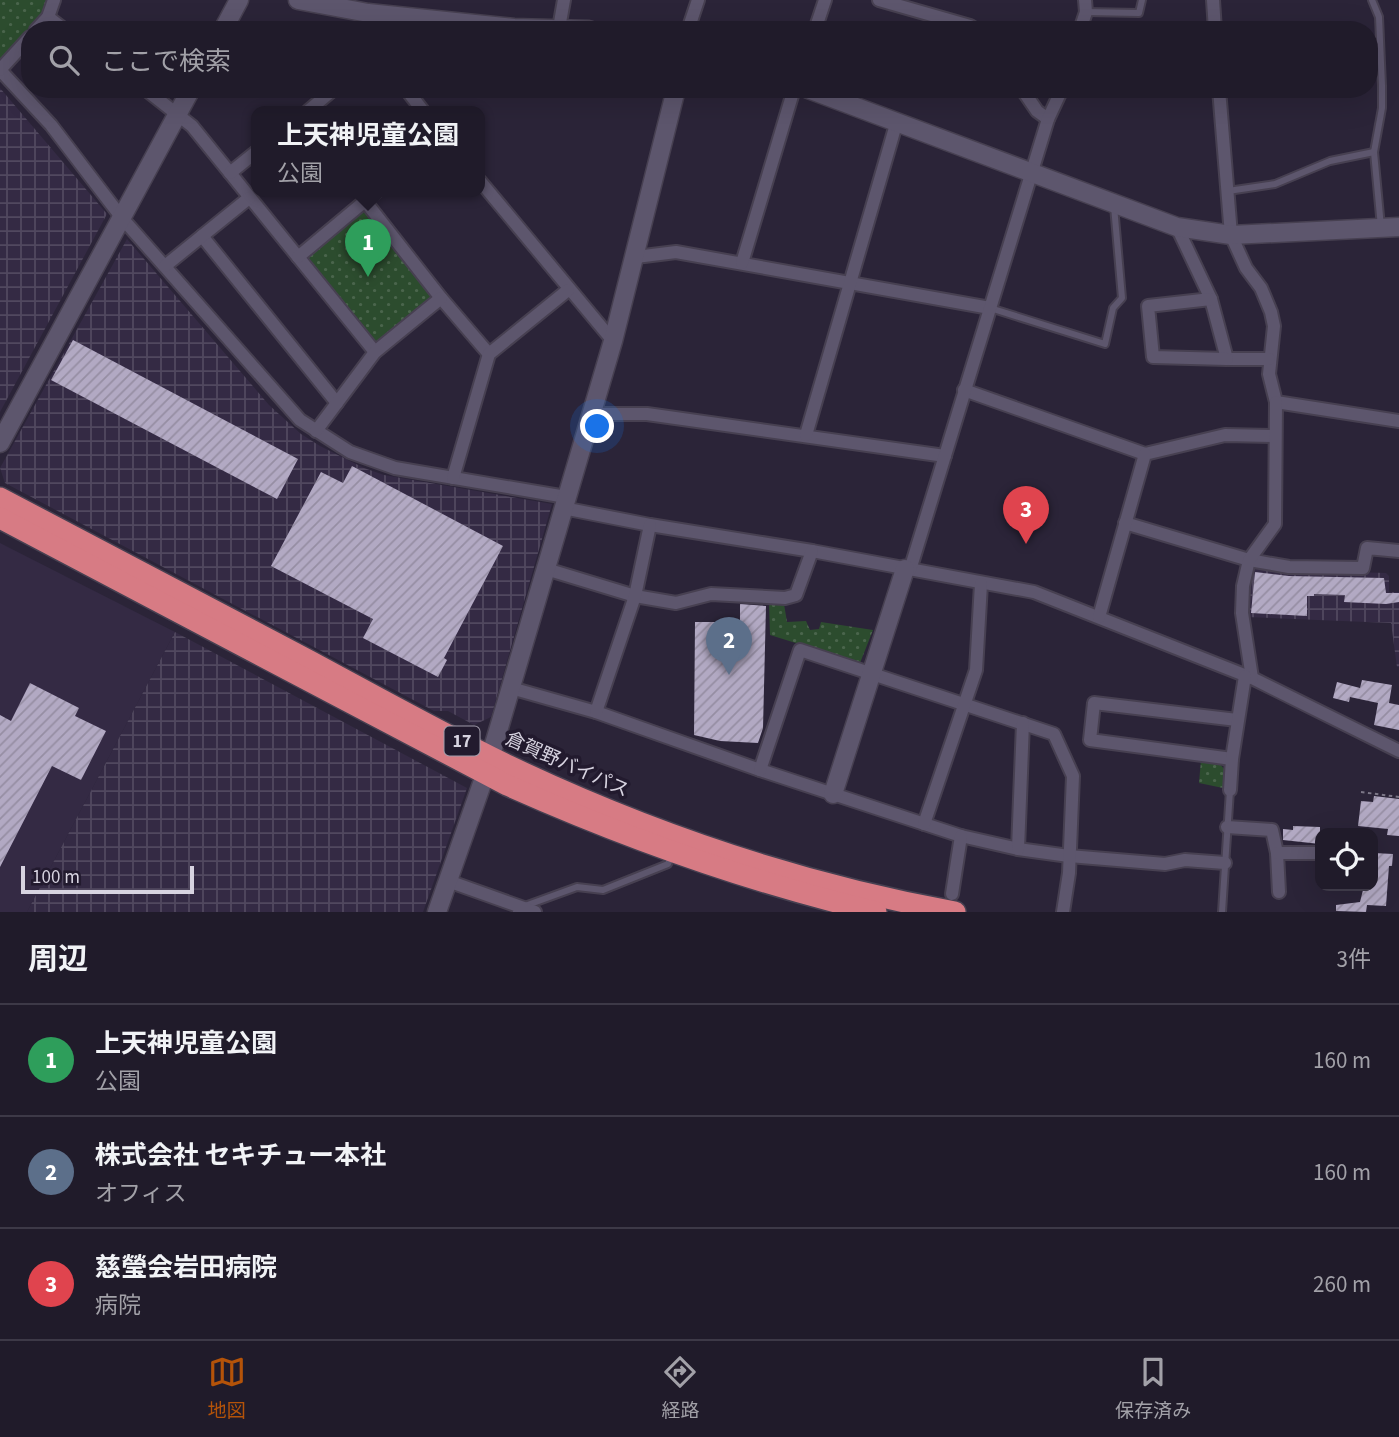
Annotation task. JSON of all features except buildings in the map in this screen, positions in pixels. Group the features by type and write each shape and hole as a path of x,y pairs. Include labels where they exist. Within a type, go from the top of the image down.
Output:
{"highway":[{"name":"倉賀野バイパス","path":"0,498 589,821 763,882 876,912"},
{"name":"倉賀野バイパス","path":"0,518 488,766 583,798 679,837 814,879 953,903"}],"street":[{"path":"44,21 54,0"},
{"path":"228,21 239,0"},
{"path":"298,0 375,21"},
{"path":"560,21 564,0"},
{"path":"691,21 698,0"},
{"path":"818,21 825,0"},
{"path":"879,0 952,21"},
{"path":"1213,0 1214,21"},
{"path":"48,17 53,21"},
{"path":"21,47 0,70 21,93"},
{"path":"26,98 51,125 122,218 278,396 300,420 350,452 373,462 564,503 650,525 812,551 1034,592 1249,677 1399,751"},
{"path":"157,98 192,126 375,352"},
{"path":"0,443 186,98"},
{"path":"437,912 488,766 592,414 636,257 674,98"},
{"path":"742,263 791,98"},
{"path":"833,98 1177,227 1231,236 1390,227"},
{"path":"1028,98 1037,111 1048,119"},
{"path":"833,794 945,456 1048,119 1058,98"},
{"path":"1221,98 1231,236 1246,268 1261,288 1271,312 1274,326 1269,374 1276,402 1275,524 1249,560 1243,586 1242,613 1249,677 1237,720 1230,790"},
{"path":"806,435 897,121"},
{"path":"230,173 251,156"},
{"path":"485,187 613,341"},
{"path":"298,257 370,197"},
{"path":"165,265 248,198"},
{"path":"365,201 489,354"},
{"path":"1177,227 1211,299 1227,359"},
{"path":"202,236 337,403"},
{"path":"636,257 676,252 990,308"},
{"path":"453,478 489,354 568,290"},
{"path":"316,431 375,352 441,298"},
{"path":"1211,299 1148,306 1153,356 1269,359"},
{"path":"964,390 1144,454 1224,435 1275,436"},
{"path":"1276,402 1399,421"},
{"path":"592,414 647,414 945,456"},
{"path":"1099,617 1144,454"},
{"path":"1125,523 1249,560 1289,566 1363,568 1367,548 1399,551"},
{"path":"596,712 635,596 650,525"},
{"path":"546,569 635,596 676,603 711,594 785,598 796,595 812,551"},
{"path":"925,824 976,670 981,584"},
{"path":"760,770 800,650 1054,734 1073,776 1063,912"},
{"path":"511,688 596,712 760,770 961,836 1018,849 1069,856 1164,864 1185,860 1225,863"},
{"path":"1231,759 1090,740 1094,703 1237,720"},
{"path":"1018,849 1023,723"},
{"path":"1227,827 1272,830 1278,853 1279,892"},
{"path":"953,903 961,836"},
{"path":"1278,853 1315,853"},
{"path":"448,881 519,910 536,912"}],"lane":[{"path":"1085,6 1139,13 1142,0"},
{"path":"1372,0 1378,17 1382,86 1382,108 1374,152 1390,227"},
{"path":"1227,191 1275,184 1329,161 1374,152"},
{"path":"990,308 1105,344 1113,308 1122,298 1114,204"},
{"path":"1222,912 1230,790"},
{"path":"519,910 577,887 603,890 668,864 673,852"}],"path":[{"path":"1361,792 1399,797"}],"shaded area":[{"path":"0,88 107,214 0,412"},
{"path":"127,239 269,405 301,434 320,446 384,475 552,504 491,717 474,725 448,711 434,711 5,483 0,468"},
{"path":"0,543 175,632 27,912 0,912"},
{"path":"1252,567 1386,573 1389,576 1389,592 1399,592 1399,667 1391,623 1247,617 1245,585"},
{"path":"175,632 467,788 423,912 27,912"}],"green space":[{"path":"0,0 47,0 42,14 35,21 21,21 21,36 0,59"},
{"path":"365,212 430,294 431,299 378,342 373,341 307,260 308,255 360,213"},
{"path":"769,603 784,604 787,622 806,621 810,630 819,629 821,622 873,630 860,663 770,635"},
{"path":"1201,760 1219,763 1225,770 1223,788 1199,783"}],"place":[{"name":"上天神児童公園","path":"368,277"},
{"name":"慈瑩会岩田病院","path":"1026,544"},
{"name":"株式会社 セキチュー本社","path":"729,675"}]}
